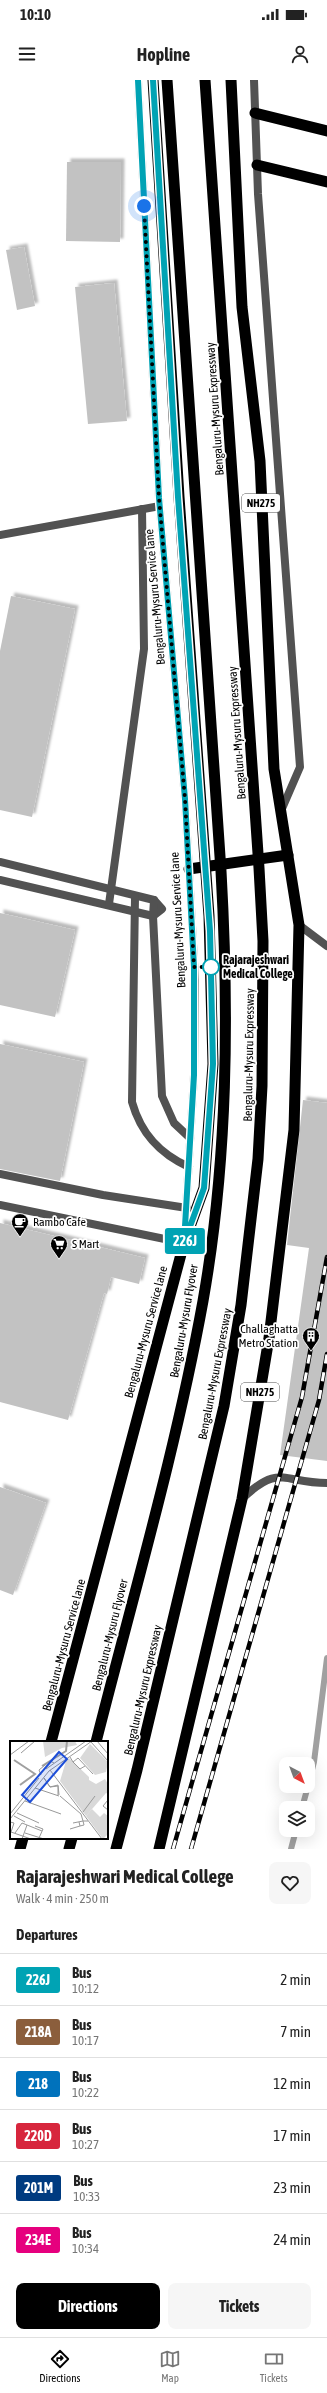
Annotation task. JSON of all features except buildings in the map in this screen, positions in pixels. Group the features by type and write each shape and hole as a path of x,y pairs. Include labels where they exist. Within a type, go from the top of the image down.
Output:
{"highway":[{"path":"153,80 178,497 209,916 213,1064 204,1188 184,1243"},
{"name":"Bengaluru-Mysuru Flyover","path":"96,1741 182,1403 203,1300 219,1164 224,1085 225,974 221,871 167,80"},
{"name":"Bengaluru-Mysuru Expressway","path":"116,1849 137,1770 224,1406 251,1232 262,1086 263,962 259,868 205,80"},
{"name":"NH275","path":"158,1849 242,1499 269,1338 294,1130 299,925 274,762 260,461 242,307 231,80"},
{"path":"255,113 327,131"},
{"path":"257,165 327,182"},
{"path":"189,869 288,855"},
{"name":"Bengaluru-Mysuru Service lane","path":"51,1741 184,1243"},
{"path":"20,1849 23,1839"},
{"path":"69,1849 72,1839"}],"street":[{"name":"Bengaluru-Mysuru Service lane","path":"138,80 160,506 189,869 195,980 189,1167 184,1243"},
{"name":"NH275","path":"254,80 257,165 300,766 281,811"},
{"path":"0,535 160,506"},
{"path":"109,904 144,649 142,509"},
{"path":"0,862 134,897 154,900 162,909 153,916"},
{"path":"0,880 109,904 153,916"},
{"path":"134,897 132,1102 144,1130 158,1148 171,1159 189,1167"},
{"path":"153,916 162,1096 174,1123 190,1138"},
{"path":"299,925 327,946"},
{"path":"0,1174 103,1195 186,1208"},
{"path":"0,1205 184,1243"},
{"path":"242,1499 264,1479 276,1476 327,1483"}],"waterway":[{"path":"315,1757 327,1658"},
{"path":"304,1801 306,1793"},
{"path":"291,1849 294,1837"}],"railway":[{"path":"173,1849 302,1397 327,1257"},
{"path":"191,1849 319,1400 327,1354"}],"bus line":[{"name":"226J","path":"138,80 159,498 185,799 195,980 194,1075 184,1243 204,1188 213,1064 210,931 178,497 153,80"}],"place":[{"name":"Rajarajeshwari Medical College","path":"211,967"},
{"name":"Rambo Cafe","path":"20,1237"},
{"name":"S Mart","path":"59,1259"},
{"name":"Challaghatta Metro Station","path":"311,1351"}],"route":[{"path":"144,206 159,498 185,799 194,967 211,967"}]}
